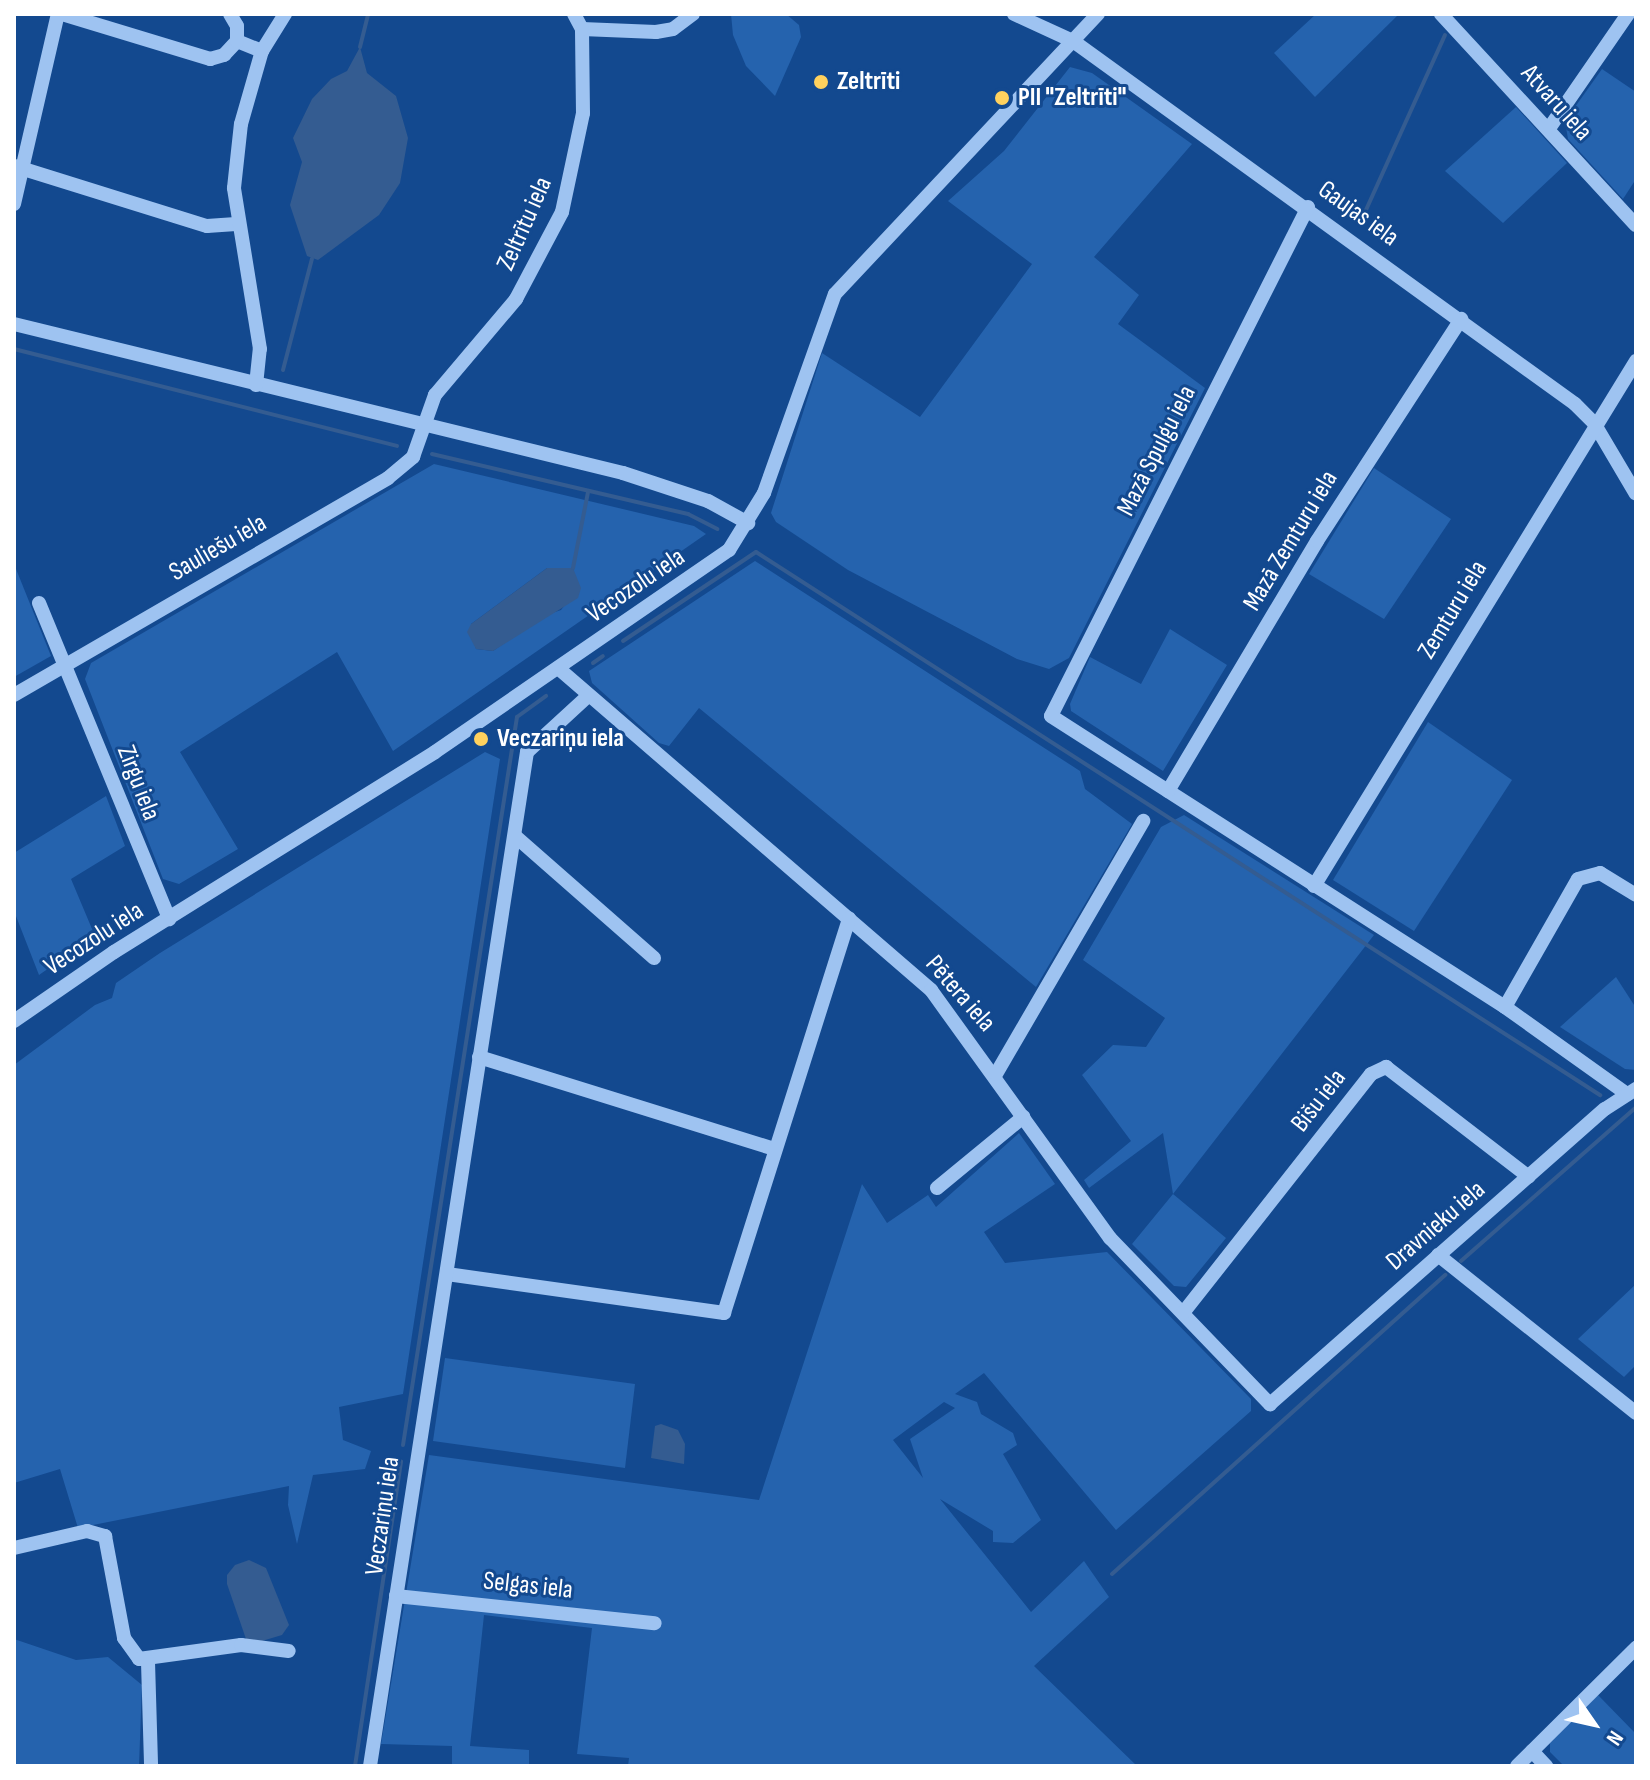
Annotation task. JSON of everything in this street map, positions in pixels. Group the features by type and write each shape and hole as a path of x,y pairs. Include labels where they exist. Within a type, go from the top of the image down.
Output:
{"street":[{"path":"14,204 18,167 60,14 210,59 224,55 237,41"},
{"path":"230,14 237,41"},
{"path":"256,385 260,349 236,224 241,124 262,51 285,14"},
{"name":"Zeltrītu iela","path":"423,424 435,395 516,299 562,212 581,134 582,29 574,14"},
{"path":"582,29 656,32 673,29 693,14"},
{"name":"Gaujas iela","path":"1014,14 1073,41 1461,319 1594,423 1636,494"},
{"name":"Vecozolu iela","path":"14,1021 169,919 368,796 729,550 748,523 772,472 835,294 1098,14"},
{"name":"Atvaru iela","path":"1441,14 1550,127 1636,225"},
{"path":"1550,127 1628,14"},
{"path":"237,41 262,51"},
{"path":"18,167 207,226 236,224"},
{"name":"Mazā Spulgu iela","path":"1168,791 1051,716 1308,207"},
{"name":"Mazā Zemturu iela","path":"1168,791 1317,541 1461,319"},
{"path":"14,324 670,487 748,523"},
{"name":"Zemturu iela","path":"1314,886 1594,423 1636,361"},
{"name":"Sauliešu iela","path":"14,695 388,478 413,457 423,424"},
{"name":"Zirgu iela","path":"39,603 169,919"},
{"name":"Pētera iela","path":"558,668 931,990 996,1074 1110,1238 1270,1404"},
{"name":"Veczariņu iela","path":"370,1766 527,752 588,696"},
{"path":"1168,791 1632,1091"},
{"path":"996,1074 1143,821"},
{"path":"515,836 654,958"},
{"path":"1505,1007 1578,879 1600,873 1636,895"},
{"path":"447,1274 724,1313 849,918"},
{"path":"479,1057 774,1149"},
{"name":"Bišu iela","path":"1183,1313 1371,1074 1386,1067 1529,1177"},
{"name":"Dravnieku iela","path":"1270,1404 1438,1255 1632,1091"},
{"path":"937,1188 1023,1117"},
{"path":"1438,1255 1636,1413"},
{"path":"14,1548 87,1531 105,1536 124,1638 139,1659 148,1662 241,1645 289,1651"},
{"name":"Selgas iela","path":"396,1596 655,1623"},
{"path":"1517,1766 1636,1648"},
{"path":"148,1662 151,1766"},
{"path":"1532,1751 1546,1766"}],"shaded area":[{"path":"731,14 786,14 799,25 801,37 775,96 746,66 733,35"},
{"path":"1316,14 1399,14 1315,97 1274,53"},
{"path":"360,47 367,73 396,96 408,138 400,183 379,215 318,260 307,256 290,205 302,162 293,138 312,99 331,79 347,71"},
{"path":"1070,67 1092,73 1192,144 1094,257 1139,295 1118,324 1205,388 1069,658 1049,669 1017,659 848,570 776,522 771,513 822,353 920,417 1032,264 948,201 1004,151"},
{"path":"1602,69 1636,92 1636,179 1623,199 1568,139 1565,121"},
{"path":"1516,107 1567,163 1503,223 1445,171"},
{"path":"434,464 694,526 706,534 393,751 337,652 180,752 238,849 179,884 163,879 85,679 91,663","holes":["547,568 574,568 568,601 561,610 543,616 493,651 476,649 471,624"]},
{"path":"1374,468 1451,519 1384,619 1309,574"},
{"path":"755,561 1080,771 1085,789 1132,824 1036,987 699,708 669,746 659,743 592,683 589,671"},
{"path":"14,564 51,656 14,677"},
{"path":"547,568 573,568 581,588 578,598 493,651 476,649 467,632 471,624"},
{"path":"1170,629 1227,665 1163,771 1071,711 1070,704 1090,657 1141,684"},
{"path":"1428,722 1512,780 1414,931 1333,880"},
{"path":"485,752 500,759 403,1394 339,1407 343,1440 371,1451 365,1469 313,1475 297,1544 288,1505 289,1486 78,1528 60,1469 14,1483 14,1065 95,1005 112,998 116,983 160,953"},
{"path":"106,796 125,846 71,879 95,936 39,975 14,911 14,853"},
{"path":"1184,815 1374,935 1173,1194 1163,1133 1089,1188 1084,1180 1131,1141 1082,1075 1113,1045 1146,1047 1165,1018 1083,960 1161,827"},
{"path":"1616,977 1636,1008 1636,1070 1625,1069 1560,1027"},
{"path":"1019,1133 1055,1184 984,1232 1005,1263 1107,1252 1251,1399 1251,1411 1116,1530 984,1373 955,1394 977,1402 981,1414 1013,1433 1017,1445 1003,1454 1041,1520 1013,1543 993,1542 993,1531 940,1499 1031,1612 1084,1561 1109,1597 1034,1666 1137,1766 628,1766 629,1758 577,1754 592,1628 484,1615 470,1746 529,1750 529,1766 452,1766 452,1746 381,1744 429,1455 759,1500 862,1184 887,1223 928,1195 936,1207","holes":["944,1402 955,1408 910,1439 923,1478 893,1440"]},
{"path":"1173,1194 1226,1238 1186,1287 1174,1286 1132,1244"},
{"path":"1636,1284 1636,1365 1624,1377 1578,1339"},
{"path":"445,1358 635,1384 625,1468 433,1441"},
{"path":"661,1424 678,1430 685,1444 684,1464 651,1458 655,1426"},
{"path":"249,1560 266,1568 289,1625 282,1635 262,1641 246,1639 227,1584 227,1575 235,1565"},
{"path":"14,1639 76,1660 108,1657 142,1685 139,1766 14,1766"},
{"path":"1598,1695 1636,1734 1636,1766 1564,1766 1550,1752 1550,1743"}],"waterway":[{"path":"360,47 368,14"},
{"path":"1361,221 1445,35"},
{"path":"283,370 312,259"},
{"path":"14,349 397,446"},
{"path":"432,454 688,514 717,529"},
{"path":"573,568 588,492"},
{"path":"623,641 756,552 1600,1095"},
{"path":"593,663 603,656"},
{"path":"403,1445 517,717 546,696"},
{"path":"1461,1261 1636,1107"},
{"path":"1112,1574 1445,1275"},
{"path":"355,1766 401,1461"}],"place":[{"name":"Zeltrīti","path":"821,82"},
{"name":"PII \"Zeltrīti\"","path":"1002,98"},
{"name":"Veczariņu iela","path":"481,739"}]}
